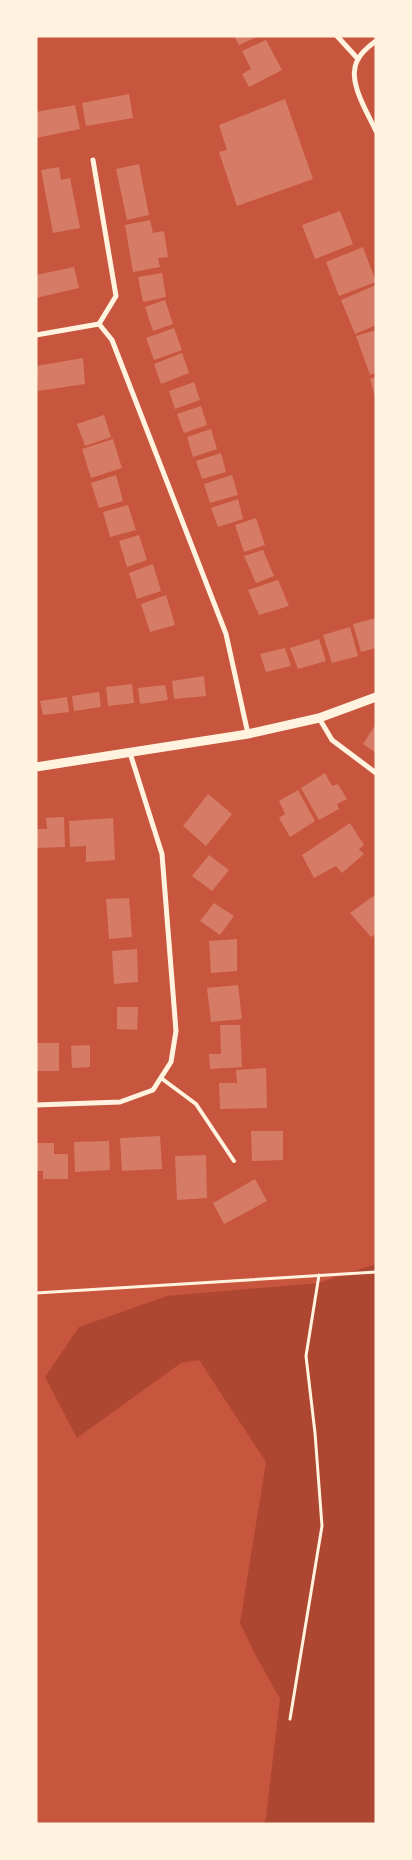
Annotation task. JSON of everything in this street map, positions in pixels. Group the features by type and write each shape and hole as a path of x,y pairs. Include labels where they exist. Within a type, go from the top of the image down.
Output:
{"street":[{"path":"337,36 358,59"},
{"path":"376,40 358,59 353,71 356,85 376,131"},
{"path":"36,334 99,324 116,296 93,160"},
{"path":"99,324 112,340 226,634 248,734"},
{"path":"36,766 248,734 319,718 376,698"},
{"path":"319,718 332,740 376,773"},
{"path":"36,1105 120,1102 153,1090 171,1062 176,1031 162,854 130,753"}],"lane":[{"path":"161,1078 196,1104 234,1161"}],"path":[{"path":"36,1293 376,1272"},
{"path":"290,1718 322,1526 315,1433 306,1356 319,1275"}],"shaded area":[{"path":"376,1264 376,1824 264,1824 280,1699 240,1623 266,1462 199,1360 181,1363 77,1438 45,1377 79,1327 167,1296 318,1283"}],"building":[{"path":"234,36 259,36 239,45"},
{"path":"266,40 282,70 249,87 242,74 251,69 242,51"},
{"path":"129,94 133,118 86,126 82,103"},
{"path":"285,99 313,179 237,206 219,152 227,150 219,125"},
{"path":"75,105 80,129 36,138 36,112"},
{"path":"139,164 149,215 127,220 116,169"},
{"path":"59,167 61,180 70,178 80,228 53,233 41,170"},
{"path":"340,211 353,244 315,259 302,225"},
{"path":"150,220 153,233 164,231 168,257 158,258 160,267 133,272 125,225"},
{"path":"363,247 376,282 339,296 326,262"},
{"path":"74,267 79,288 36,298 36,275"},
{"path":"162,273 166,297 143,302 138,277"},
{"path":"376,285 376,325 355,334 341,300"},
{"path":"165,300 173,324 153,331 145,307"},
{"path":"174,328 182,350 154,360 146,338"},
{"path":"376,330 376,373 370,375 356,336"},
{"path":"182,353 189,373 161,384 154,364"},
{"path":"83,358 85,384 38,391 36,366"},
{"path":"376,377 376,397 375,397 370,379"},
{"path":"194,382 200,400 175,409 169,391"},
{"path":"201,406 207,425 184,433 177,414"},
{"path":"104,415 111,437 85,446 77,424"},
{"path":"211,429 217,449 193,457 187,437"},
{"path":"113,439 122,468 91,478 82,449"},
{"path":"221,453 226,472 202,479 196,461"},
{"path":"116,475 123,501 99,508 91,483"},
{"path":"232,475 238,495 210,503 204,484"},
{"path":"238,499 243,519 218,527 211,508"},
{"path":"128,505 136,530 110,537 103,512"},
{"path":"256,518 265,545 244,552 235,525"},
{"path":"139,535 147,560 127,567 119,541"},
{"path":"263,550 274,576 256,583 244,556"},
{"path":"153,564 161,591 137,599 129,573"},
{"path":"278,580 289,606 259,615 248,590"},
{"path":"166,595 175,625 150,632 141,604"},
{"path":"376,618 376,648 361,652 353,624"},
{"path":"350,627 358,656 332,663 323,635"},
{"path":"319,639 326,661 298,669 290,648"},
{"path":"285,648 291,666 266,672 260,654"},
{"path":"204,676 206,696 174,699 172,681"},
{"path":"132,684 134,703 108,706 106,687"},
{"path":"165,685 168,700 140,704 138,688"},
{"path":"99,692 101,707 74,711 72,696"},
{"path":"67,697 69,712 43,715 40,701"},
{"path":"376,724 376,753 363,744"},
{"path":"325,773 332,786 338,784 347,799 337,804 339,809 319,820 301,788"},
{"path":"298,790 315,821 290,837 279,818 285,814 279,801"},
{"path":"208,794 232,814 206,846 183,826"},
{"path":"64,817 65,847 36,848 36,829 47,829 46,818"},
{"path":"113,818 115,860 86,862 86,846 70,847 69,821"},
{"path":"350,823 364,845 359,849 364,854 342,873 336,866 314,878 302,855"},
{"path":"209,855 229,870 212,891 192,876"},
{"path":"376,894 376,934 371,937 350,913"},
{"path":"129,898 132,937 109,939 106,899"},
{"path":"214,903 234,916 220,935 200,921"},
{"path":"237,939 237,971 211,973 209,941"},
{"path":"137,949 138,982 114,984 112,951"},
{"path":"238,985 242,1019 211,1022 207,988"},
{"path":"117,1007 138,1007 137,1030 117,1029"},
{"path":"220,1025 240,1025 242,1067 210,1069 209,1054 221,1054"},
{"path":"36,1043 59,1043 59,1071 36,1071"},
{"path":"90,1045 90,1067 72,1068 71,1046"},
{"path":"266,1068 267,1108 220,1109 219,1083 237,1083 236,1070"},
{"path":"251,1131 283,1131 283,1160 252,1161"},
{"path":"160,1136 162,1169 122,1171 120,1138"},
{"path":"109,1141 110,1170 75,1172 74,1142"},
{"path":"36,1143 54,1143 54,1154 68,1154 68,1179 43,1179 43,1171 36,1171"},
{"path":"206,1155 207,1198 177,1200 175,1156"},
{"path":"255,1179 267,1201 224,1224 213,1203"}]}
